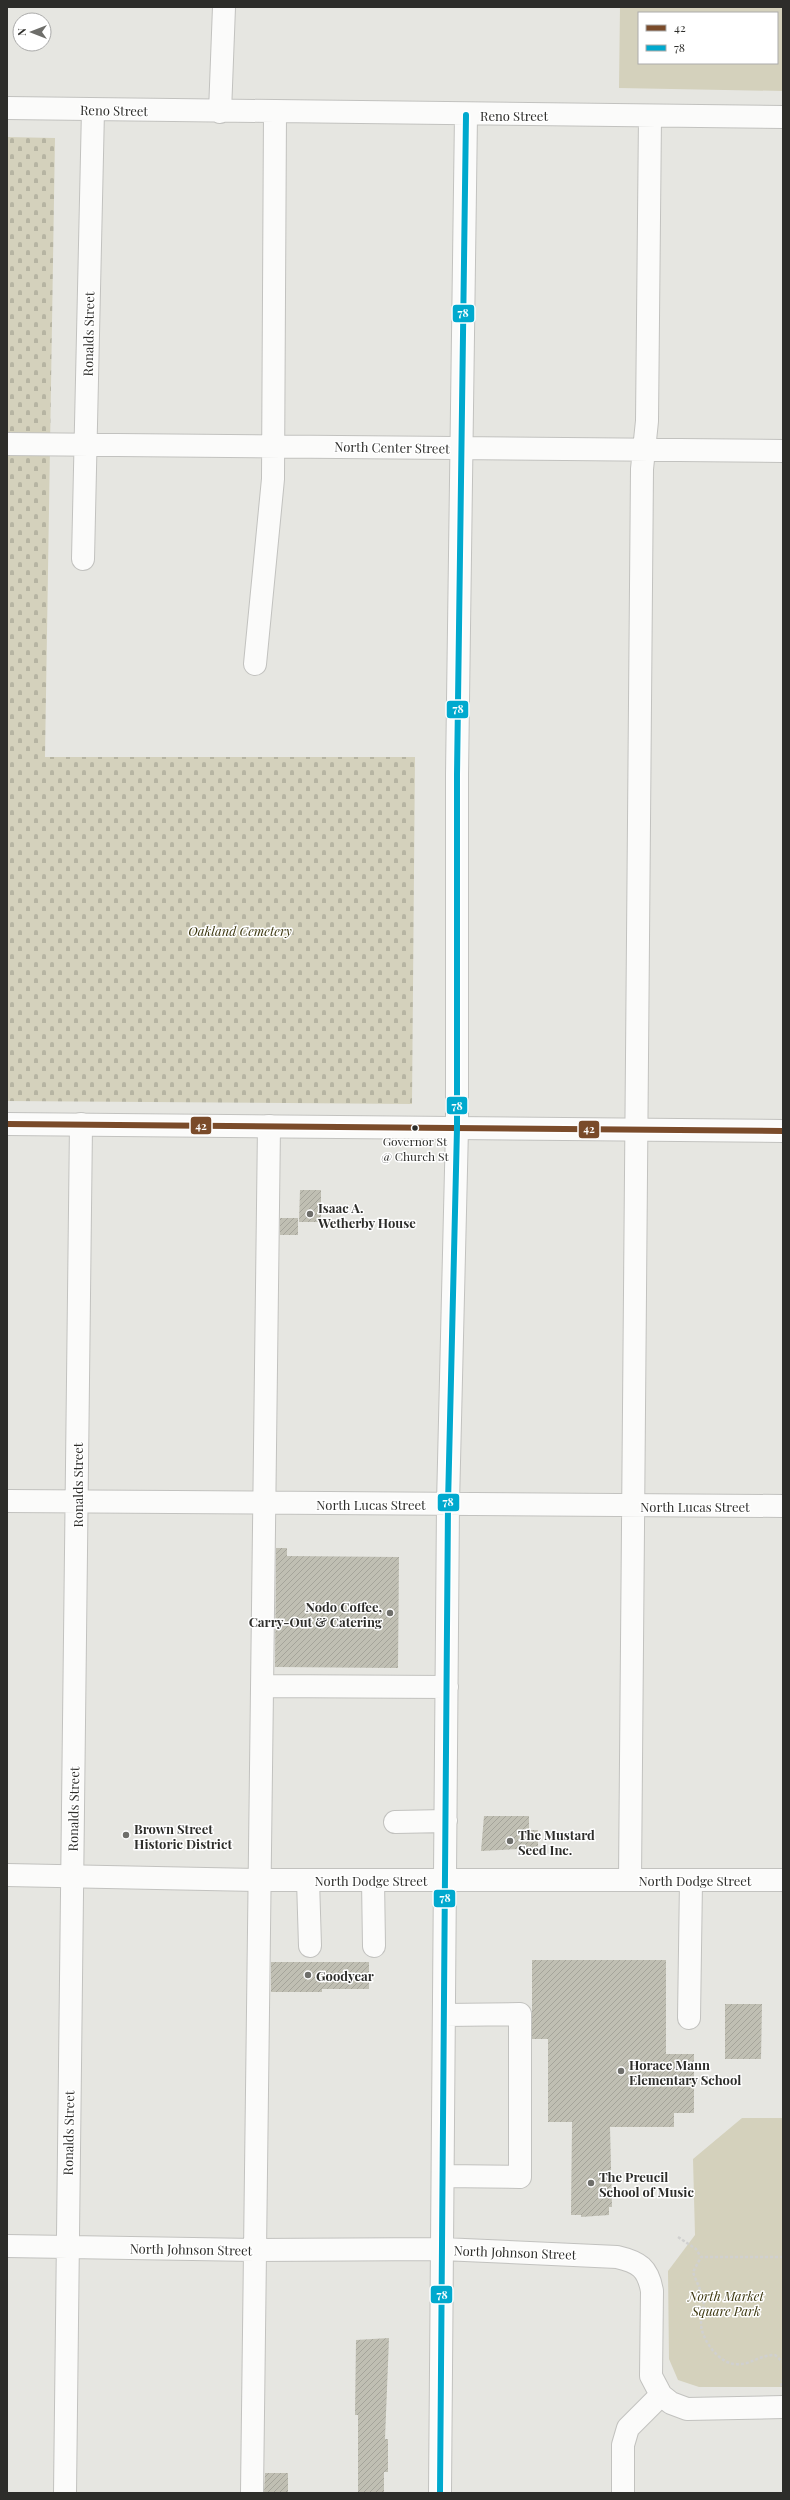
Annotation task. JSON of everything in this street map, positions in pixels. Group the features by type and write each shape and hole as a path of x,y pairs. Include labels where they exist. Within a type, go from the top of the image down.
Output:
{"street":[{"path":"220,112 224,7"},
{"name":"Reno Street","path":"7,108 466,115 783,117"},
{"name":"Ronalds Street","path":"82,559 93,110"},
{"path":"255,664 273,479 275,112"},
{"path":"440,2493 448,1504 456,1128 457,775 466,115"},
{"path":"630,1880 642,477 647,421 650,116"},
{"name":"North Center Street","path":"7,444 783,451"},
{"path":"7,1124 783,1131"},
{"name":"Ronalds Street","path":"65,2493 81,1124"},
{"path":"252,2493 259,1880 261,1850 263,1686 263,1503 268,1126"},
{"name":"North Lucas Street","path":"7,1501 783,1506"},
{"path":"263,1686 447,1687"},
{"path":"395,1822 446,1821"},
{"name":"North Dodge Street","path":"7,1875 259,1880 783,1880"},
{"path":"308,1880 310,1946"},
{"path":"373,1880 374,1946"},
{"path":"689,2018 691,1881"},
{"path":"443,2176 520,2177 520,2014 444,2015"},
{"name":"North Johnson Street","path":"7,2246 254,2250 442,2249 617,2257 630,2260 641,2266 649,2277 652,2291 651,2376 661,2396"},
{"path":"623,2493 623,2444 628,2428 661,2396 671,2403 686,2409 783,2407"}],"path":[{"path":"678,2237 696,2249 701,2256"},
{"path":"701,2256 783,2258"},
{"path":"701,2256 693,2272 704,2300 701,2324 705,2340 721,2358 732,2364 742,2364 768,2355 775,2355 783,2362"}],"green space":[{"path":"620,7 783,7 783,91 619,88"},
{"name":"Oakland Cemetery","path":"7,137 55,138 45,757 415,757 412,1104 7,1101"},
{"name":"North Market Square Park","path":"742,2118 783,2118 783,2387 699,2387 678,2380 669,2359 668,2271 695,2235 693,2159"}],"building":[{"path":"300,1190 321,1190 321,1222 299,1222"},
{"path":"280,1218 298,1218 298,1235 280,1235"},
{"path":"276,1548 287,1548 287,1556 399,1557 398,1668 275,1667"},
{"name":"The Mustard Seed Inc.","path":"484,1816 529,1816 529,1830 538,1830 538,1848 481,1851"},
{"path":"532,1960 666,1960 666,2054 694,2054 694,2113 674,2113 674,2127 610,2127 612,2207 609,2207 609,2215 581,2217 581,2215 571,2215 572,2122 548,2122 548,2039 532,2039"},
{"name":"Goodyear","path":"271,1962 369,1962 369,1989 322,1989 322,1992 271,1992"},
{"path":"725,2004 762,2004 761,2059 725,2059"},
{"path":"389,2338 385,2439 388,2439 388,2472 384,2472 384,2493 358,2493 358,2415 355,2415 356,2340"},
{"path":"265,2473 288,2473 288,2493 264,2493"}],"transit line":[{"name":"78","path":"440,2493 448,1504 457,1128 457,775 466,115"},
{"name":"42","path":"7,1124 783,1131"}],"place":[{"name":"Governor St @ Church St","path":"415,1128"},
{"name":"Isaac A. Wetherby House","path":"310,1214"},
{"name":"Nodo Coffee, Carry-Out & Catering","path":"390,1613"},
{"name":"Brown Street Historic District","path":"126,1835"},
{"name":"The Mustard Seed Inc.","path":"510,1841"},
{"name":"Goodyear","path":"308,1975"},
{"name":"Horace Mann Elementary School","path":"621,2071"},
{"name":"The Preucil School of Music","path":"591,2183"}]}
